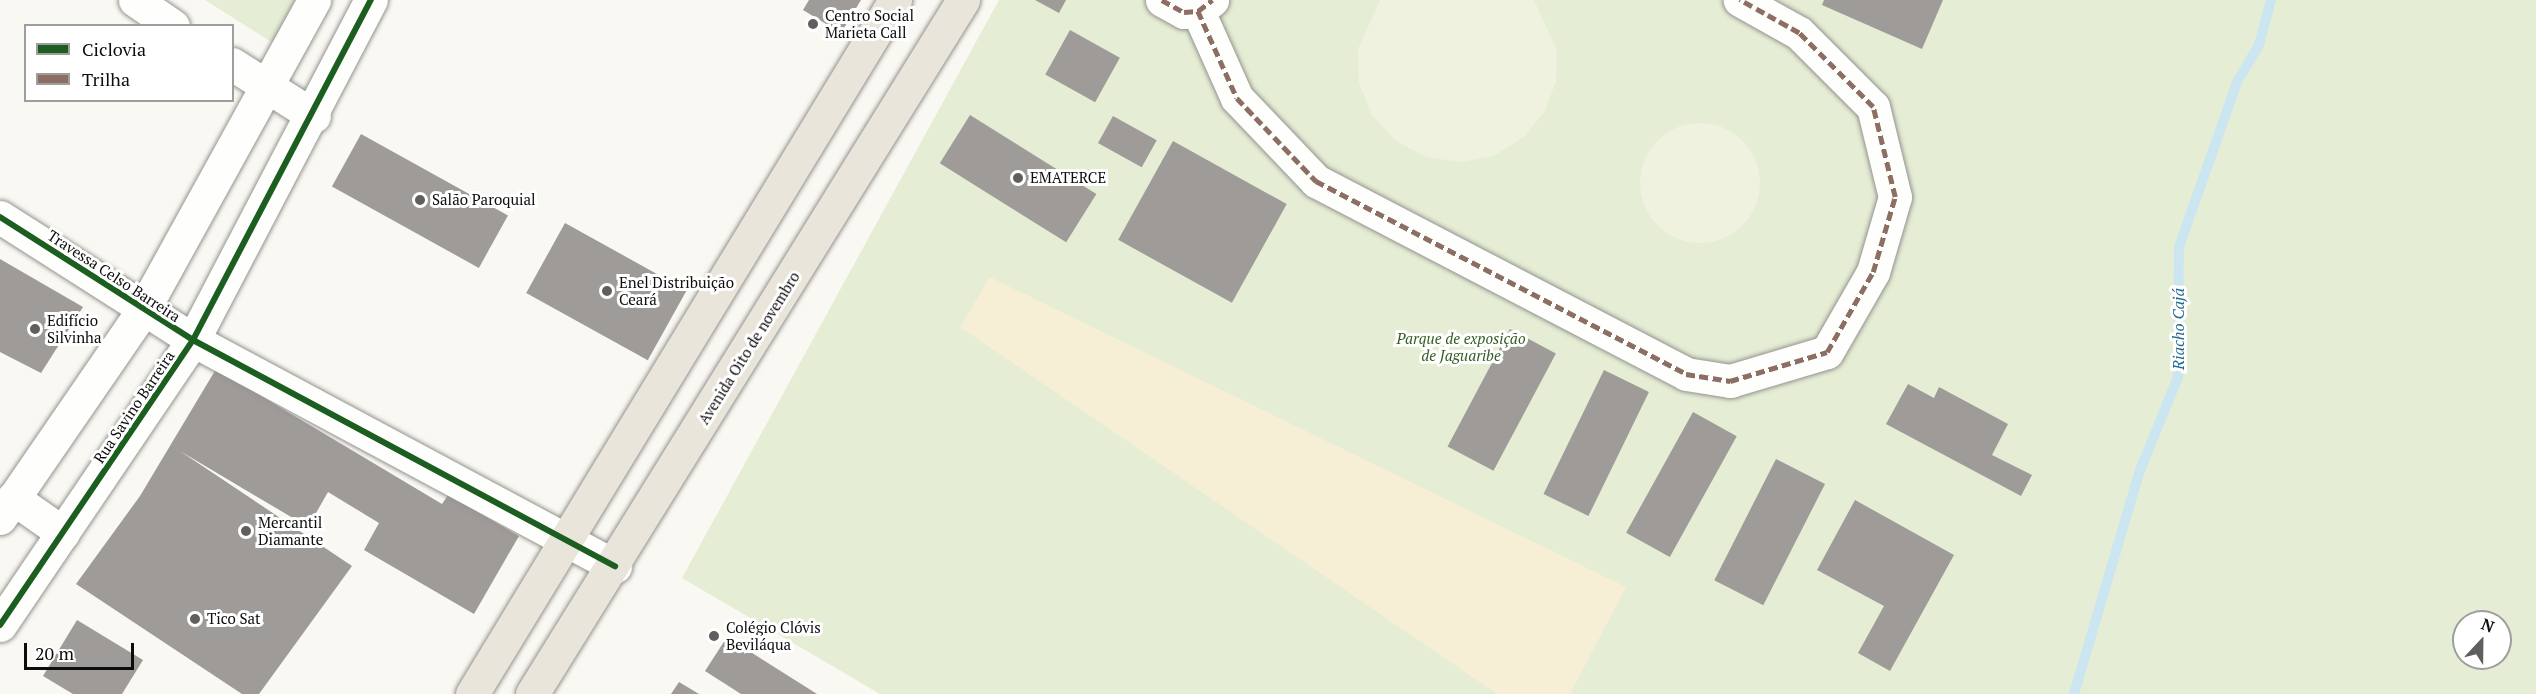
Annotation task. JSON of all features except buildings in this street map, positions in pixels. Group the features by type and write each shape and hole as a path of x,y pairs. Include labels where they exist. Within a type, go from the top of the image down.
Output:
{"main road":[{"path":"472,694 895,0"},
{"name":"Avenida Oito de novembro","path":"532,694 615,566 963,0"}],"street":[{"path":"135,0 170,24"},
{"path":"63,533 7,508 143,310 270,89 315,0"},
{"name":"Rua Savino Barreira","path":"0,625 193,340 314,116 371,0"},
{"path":"1162,0 1171,8 1205,5 1238,98 1316,182 1686,374 1730,381 1827,352 1873,272 1895,197 1873,107 1798,33 1740,0"},
{"path":"234,65 314,116"},
{"name":"Travessa Celso Barreira","path":"0,217 193,340 615,566"}],"green space":[{"path":"205,0 297,0 273,43"},
{"name":"Parque de exposição de Jaguaribe","path":"999,0 2536,0 2536,694 880,694 682,578"},
{"path":"1380,0 1534,0 1557,50 1556,81 1545,111 1524,137 1494,156 1460,162 1426,157 1396,141 1372,115 1359,83 1358,49"},
{"path":"1700,123 1723,128 1742,141 1755,160 1760,183 1755,206 1742,225 1723,238 1700,243 1677,238 1658,225 1645,206 1640,183 1645,160 1658,141 1677,128"}],"sand":[{"path":"990,277 1626,587 1570,694 1497,694 960,327"}],"waterway":[{"name":"Riacho Cajá","path":"2074,694 2139,473 2178,377 2179,247 2237,82 2259,45 2271,0"}],"marked path":[{"path":"1162,0 1184,12 1198,11 1212,0"},
{"path":"1198,11 1237,98 1316,181 1686,374 1730,381 1827,352 1873,272 1895,197 1873,107 1799,33 1740,0"}],"cycle path":[{"path":"0,625 193,340 371,0"},
{"path":"0,217 193,340 615,566"}],"place":[{"name":"Centro Social Marieta Call","path":"813,24"},
{"name":"EMATERCE","path":"1018,178"},
{"name":"Salão Paroquial","path":"420,200"},
{"name":"Enel Distribuição Ceará","path":"607,291"},
{"name":"Edifício Silvinha","path":"35,329"},
{"name":"Mercantil Diamante","path":"246,531"},
{"name":"Tico Sat","path":"195,619"},
{"name":"Colégio Clóvis Beviláqua","path":"714,636"}]}
